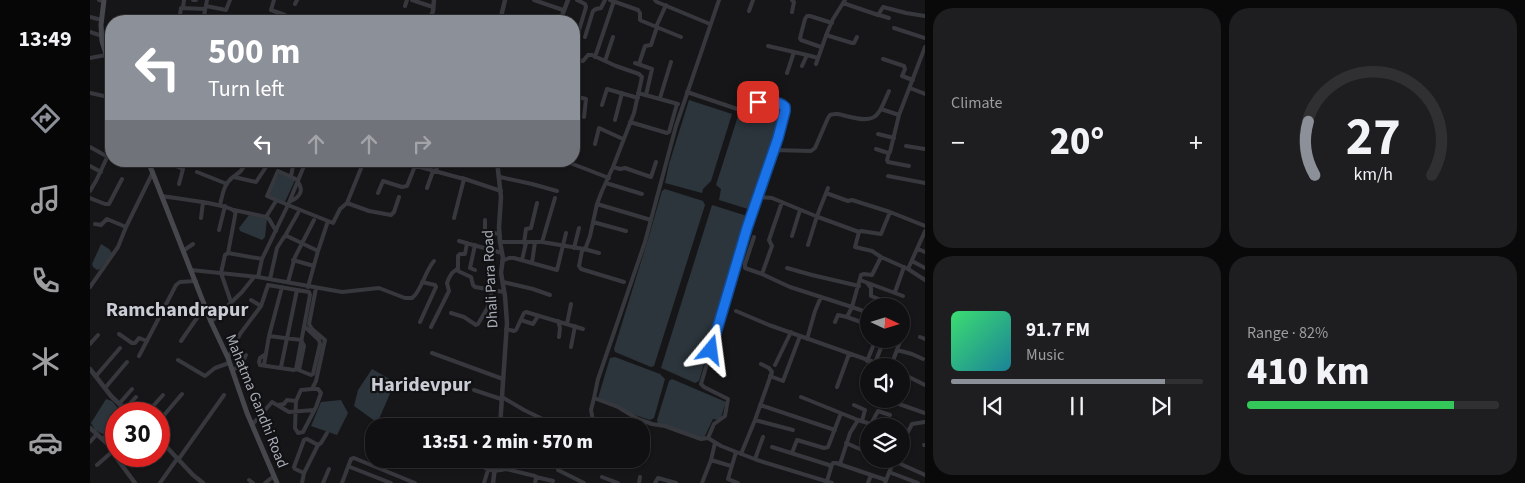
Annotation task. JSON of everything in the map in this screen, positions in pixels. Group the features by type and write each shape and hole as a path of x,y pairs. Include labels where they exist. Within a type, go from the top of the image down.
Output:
{"main road":[{"path":"102,0 102,36 105,50"},
{"name":"Mahatma Gandhi Road","path":"150,167 211,322 232,370 252,425 277,483"}],"street":[{"path":"180,15 184,0"},
{"path":"204,15 207,0"},
{"path":"183,8 206,7 226,10 230,0"},
{"path":"274,0 271,10 285,15"},
{"path":"405,6 407,0"},
{"path":"412,0 433,7"},
{"path":"431,15 434,0"},
{"path":"501,15 505,0"},
{"path":"534,0 563,10"},
{"path":"562,15 568,0"},
{"path":"577,0 586,7 580,27"},
{"path":"585,37 593,11 596,8 601,8 605,0"},
{"path":"655,0 710,24"},
{"path":"592,418 591,410 598,379 645,242 663,172 687,92 719,0"},
{"path":"749,11 754,0"},
{"path":"792,0 794,2 792,12"},
{"path":"595,56 612,1 638,10 640,20 681,37"},
{"path":"816,64 826,35 844,1 889,18"},
{"path":"646,95 652,70 637,63 645,46 651,44 666,5"},
{"path":"879,14 883,7 925,16"},
{"path":"821,48 800,40 805,19 809,16 832,23"},
{"path":"90,17 102,20"},
{"path":"894,28 925,38"},
{"path":"90,32 102,36"},
{"path":"826,35 853,44 857,37"},
{"path":"605,61 613,37"},
{"path":"768,46 818,58"},
{"path":"909,166 888,162 889,153 899,115 925,47"},
{"path":"787,73 794,52"},
{"path":"580,61 583,61 590,54 640,75 642,80 624,139 597,204 587,245 579,264 579,268 624,282"},
{"path":"90,58 105,55"},
{"path":"802,66 807,56"},
{"path":"921,58 924,63"},
{"path":"883,59 904,66 902,76 913,80"},
{"path":"660,98 671,62"},
{"path":"602,105 607,88 622,93 660,98 683,106"},
{"path":"910,88 925,94"},
{"path":"773,150 811,151 815,148 830,115 839,114 864,120 875,117 889,91"},
{"path":"687,92 749,112 754,111 758,102 762,100 784,105 785,111 737,260 701,384 726,397 729,402 725,416 716,422 708,438"},
{"path":"90,93 105,96"},
{"path":"615,120 622,93"},
{"path":"580,98 586,99 584,117"},
{"path":"630,122 667,133 669,132 677,104"},
{"path":"881,109 899,115"},
{"path":"595,144 600,128 624,139"},
{"path":"878,134 894,138"},
{"path":"906,146 925,149"},
{"path":"90,147 105,156"},
{"path":"876,149 889,153"},
{"path":"613,167 625,168 651,177 656,162"},
{"path":"90,191 105,164"},
{"path":"90,166 101,172"},
{"path":"178,167 183,169 179,184"},
{"path":"220,205 227,184 233,176 242,172 244,167"},
{"path":"233,176 256,182 266,167"},
{"path":"291,176 293,167"},
{"path":"211,322 256,277 262,259 289,203 304,167"},
{"path":"298,181 279,170 276,172 267,196 276,201 289,203 333,223 342,205 347,203 362,167"},
{"path":"378,193 383,181 402,187 407,186 416,167"},
{"path":"425,167 501,191"},
{"path":"427,188 437,167"},
{"name":"Dhali Para Road","path":"498,167 501,191 499,234 502,253 501,273 507,313 501,418"},
{"path":"580,167 609,178"},
{"path":"90,287 118,247 152,172"},
{"path":"198,172 227,184"},
{"path":"888,176 925,183"},
{"path":"500,177 557,191"},
{"path":"454,218 464,181 462,178"},
{"path":"90,198 109,204 122,180"},
{"path":"606,183 642,194"},
{"path":"808,245 816,216 827,191 848,201 852,200 890,212 925,226"},
{"path":"162,196 225,206 234,210 266,217 276,231"},
{"path":"758,197 772,198 859,232 863,230 880,234 890,212"},
{"path":"347,203 391,216 399,198"},
{"path":"542,242 555,198"},
{"path":"266,217 276,201"},
{"path":"200,218 204,202"},
{"path":"762,274 772,246 769,240 782,202"},
{"path":"522,260 526,229 531,228 537,203"},
{"path":"597,204 651,220"},
{"path":"219,230 225,206"},
{"path":"231,302 221,273 225,254 228,253 235,216 234,210"},
{"path":"792,236 800,210"},
{"path":"270,279 277,248 298,213"},
{"path":"96,224 101,225 107,219 126,227"},
{"path":"288,282 294,260 314,220"},
{"path":"485,220 485,229 499,234"},
{"path":"593,222 626,231"},
{"path":"308,287 318,250 328,224"},
{"path":"574,248 580,228"},
{"path":"895,292 906,268 918,249 925,231"},
{"path":"859,232 855,247 872,251 925,280"},
{"path":"502,261 509,258 522,260 557,270 566,233"},
{"path":"285,236 318,250"},
{"path":"754,237 744,268 790,287 860,310"},
{"path":"459,241 502,253"},
{"path":"500,242 542,242 584,249 599,254"},
{"path":"532,263 535,242"},
{"path":"467,243 465,254 458,256 457,269 460,273 471,277 473,286 504,292"},
{"path":"183,251 193,244"},
{"path":"475,245 470,267 475,270"},
{"path":"918,249 925,252"},
{"path":"228,253 262,259"},
{"path":"848,317 862,274 870,275 873,273 881,257"},
{"path":"294,260 314,266"},
{"path":"191,270 256,277 308,287 350,292 379,288 405,298 412,298 434,261"},
{"path":"912,261 925,268"},
{"path":"787,268 812,276 859,286"},
{"path":"431,327 449,290 449,278 457,269"},
{"path":"860,280 903,296"},
{"path":"139,356 176,284 196,281"},
{"path":"420,322 436,287 435,285 422,282"},
{"path":"503,282 550,295"},
{"path":"867,282 871,288 871,295 876,298"},
{"path":"178,360 205,376 228,361 240,334 261,306 268,285 308,291 310,294 301,340 298,369"},
{"path":"282,287 266,354 260,358 260,365 298,369 311,375 313,374 320,344 319,340 304,326"},
{"path":"312,389 316,381 324,340 309,324 316,288"},
{"path":"281,367 296,290"},
{"path":"451,313 464,317 476,325 478,324 488,307 492,290"},
{"path":"807,338 821,297"},
{"path":"251,300 261,306"},
{"path":"567,324 571,304"},
{"path":"181,341 206,307"},
{"path":"736,310 769,325 860,358"},
{"path":"506,329 515,330 524,312 583,329"},
{"path":"835,322 838,314 860,322"},
{"path":"520,320 533,324 538,316"},
{"path":"558,321 560,327 559,337"},
{"path":"571,347 575,326"},
{"path":"775,364 791,332"},
{"path":"90,344 98,334"},
{"path":"119,334 132,344 139,338 146,341"},
{"path":"269,336 301,340"},
{"path":"770,376 783,380 800,336"},
{"path":"920,337 925,339"},
{"path":"96,376 120,348"},
{"path":"894,358 897,350 923,359"},
{"path":"432,353 503,379"},
{"path":"837,387 849,354"},
{"path":"232,370 241,366 246,355"},
{"path":"105,388 127,362"},
{"path":"738,483 728,479 731,466 755,420 772,370 761,364"},
{"path":"90,369 117,402"},
{"path":"910,378 925,385"},
{"path":"121,402 132,389"},
{"path":"312,389 318,389 321,393 306,427 302,433 298,433 295,430 296,401 301,390 312,389"},
{"path":"474,390 502,398 540,418"},
{"path":"170,408 182,394"},
{"path":"157,402 163,395"},
{"path":"160,483 224,395"},
{"path":"133,402 136,397"},
{"path":"801,397 860,421 850,433 840,464"},
{"path":"594,398 618,407 638,419 701,439 708,438 738,453 820,482 827,481 832,483"},
{"path":"277,404 284,404 287,400 296,401"},
{"path":"252,425 271,402 289,412 314,410"},
{"path":"760,405 835,430"},
{"path":"854,405 865,410 866,413 862,418"},
{"path":"910,408 925,413"},
{"path":"875,418 878,411 890,415"},
{"path":"792,453 797,440 827,448 841,413"},
{"path":"755,420 793,430"},
{"path":"910,427 912,424 925,422"},
{"path":"90,428 105,441"},
{"path":"302,483 304,473 318,445 322,443 327,433"},
{"path":"90,442 97,434"},
{"path":"755,459 763,438"},
{"path":"304,473 294,467 304,440 307,439 318,445"},
{"path":"702,483 715,443"},
{"path":"846,444 860,449"},
{"path":"772,447 829,465 831,468"},
{"path":"170,451 203,483"},
{"path":"97,465 105,458"},
{"path":"342,483 350,467 351,460 354,458 415,483"},
{"path":"711,460 731,466"},
{"path":"827,481 833,463 871,475 885,482 891,468"},
{"path":"124,467 135,483"},
{"path":"350,467 384,482 391,483"},
{"path":"484,468 494,471 506,469 552,481"},
{"path":"493,483 494,468"},
{"path":"559,468 558,470 584,483"},
{"path":"910,468 925,475"},
{"path":"323,483 329,469"},
{"path":"484,483 488,470"},
{"path":"889,472 918,483"},
{"path":"868,483 871,475"},
{"path":"265,483 274,476"},
{"path":"536,477 536,483"},
{"path":"602,477 618,483"},
{"path":"638,483 640,477"},
{"path":"655,483 658,478 674,483"}],"shaded area":[{"path":"689,100 732,114 711,181 703,189 702,193 665,183"},
{"path":"760,106 779,111 781,114 751,210 719,200 721,189 716,185 738,116 754,120"},
{"path":"280,172 295,180 284,204 267,197"},
{"path":"665,189 703,201 705,205 654,366 651,367 615,352 614,349 662,191"},
{"path":"712,205 747,216 747,220 699,381 695,383 661,368"},
{"path":"249,215 267,219 265,237 262,240 240,231 239,228"},
{"path":"101,244 112,253 100,269 97,270 92,264"},
{"path":"615,357 660,374 665,379 654,418 650,420 650,418 629,413 598,398 610,358"},
{"path":"372,369 395,382 379,418 371,418 354,406 358,390"},
{"path":"672,379 726,402 720,420 713,419 704,438 686,436 658,424 657,420 669,381"},
{"path":"106,399 112,401 105,402 105,435 95,430 91,423"},
{"path":"341,400 348,413 337,435 311,426 321,402"}],"district":[{"name":"Ramchandrapur","path":"177,309"},
{"name":"Haridevpur","path":"421,384"}],"route":[{"path":"711,350 747,228 778,138 785,111 785,107 782,104 762,100 758,102"}]}
